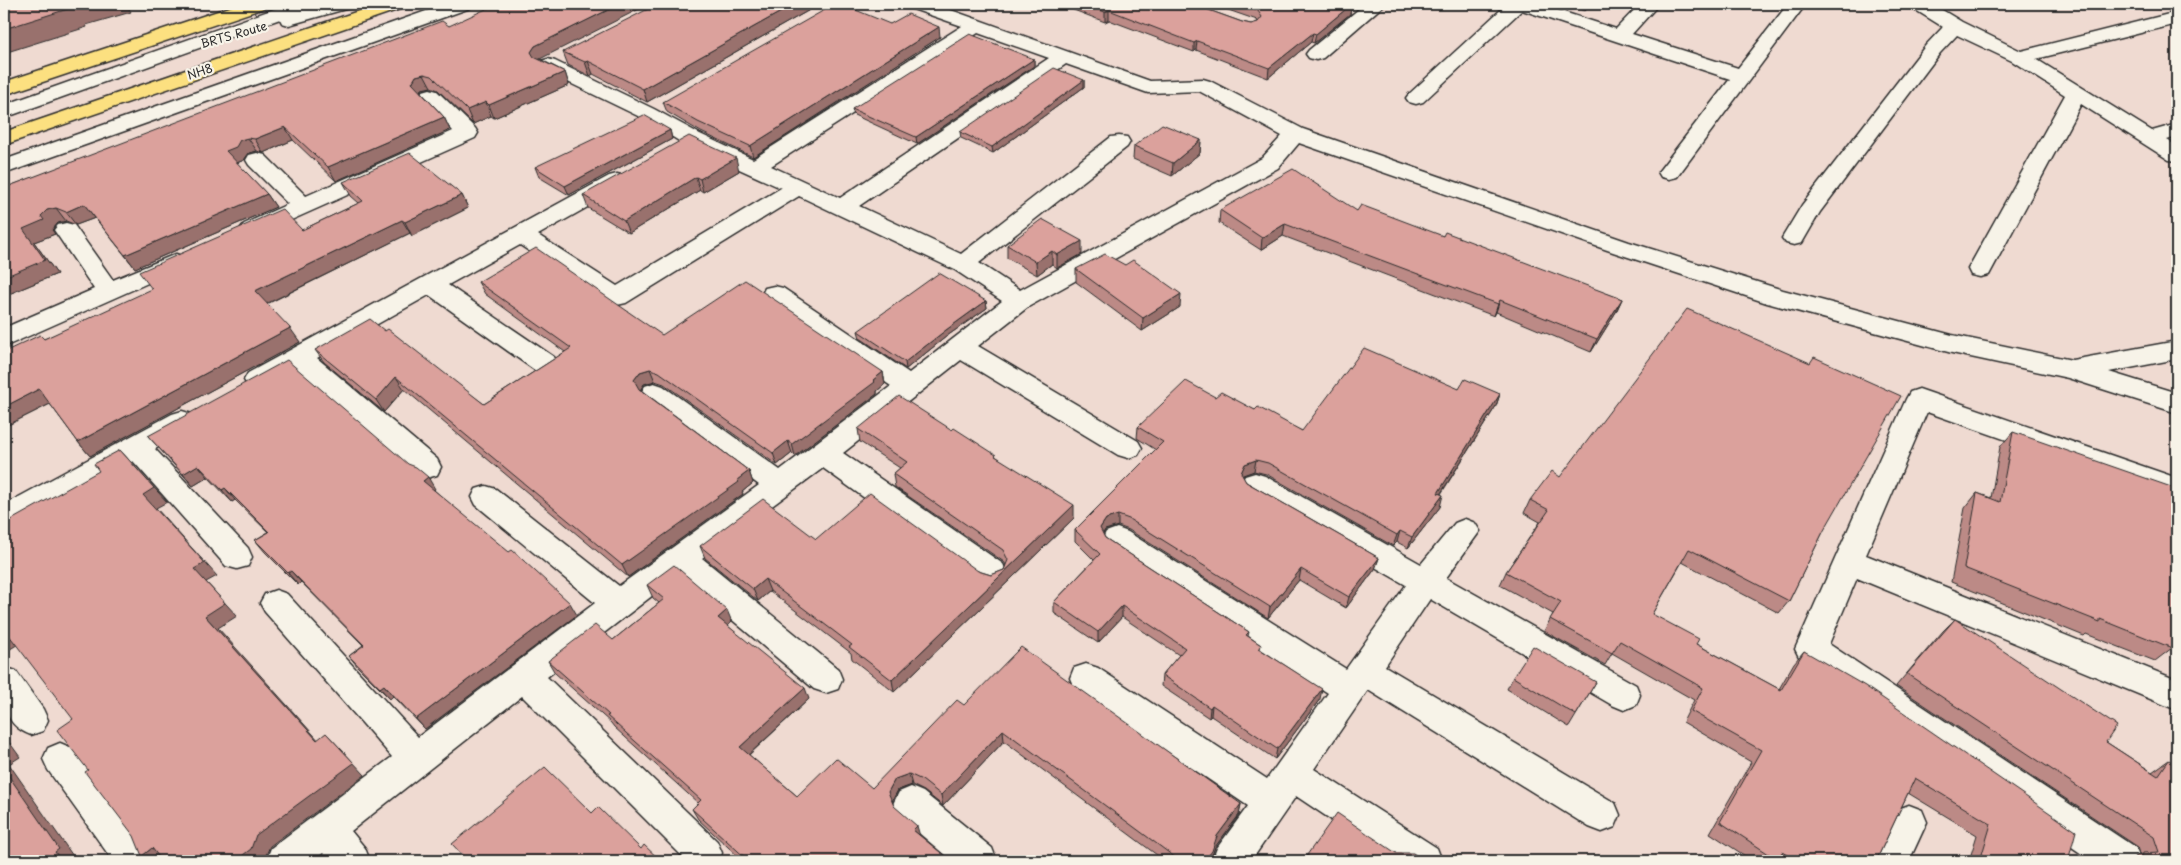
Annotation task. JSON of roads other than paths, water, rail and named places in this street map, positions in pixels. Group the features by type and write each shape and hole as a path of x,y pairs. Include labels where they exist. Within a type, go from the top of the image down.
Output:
{"main road":[{"path":"4,89 257,4"},
{"name":"NH8","path":"4,139 396,4"}],"street":[{"name":"BRTS Route","path":"4,112 306,4"},
{"name":"BRTS Route","path":"156,58 342,4"},
{"path":"4,167 462,4"},
{"path":"917,4 1148,87 1203,85 1295,134 1612,244 1776,298 1952,344 2070,369 2177,402"},
{"path":"1316,54 1376,4"},
{"path":"1416,98 1519,4 1741,76"},
{"path":"1620,36 1650,4"},
{"path":"1669,172 1797,4"},
{"path":"1926,4 1921,5 1955,26 2019,58 2177,154"},
{"path":"2019,58 2177,18"},
{"path":"755,167 976,25"},
{"path":"1794,238 1816,202 1933,49 1955,26"},
{"path":"565,56 548,65 656,108 692,139 963,264 1019,301"},
{"path":"842,207 1064,56"},
{"path":"1980,269 2077,92"},
{"path":"233,237 467,133 430,95"},
{"path":"2149,138 2177,130"},
{"path":"284,861 525,677 618,603 824,453 1019,301 1270,163 1295,134"},
{"path":"667,153 692,139"},
{"path":"963,264 1119,142"},
{"path":"257,160 304,206"},
{"path":"238,390 641,168"},
{"path":"520,234 617,297 798,187"},
{"path":"66,230 109,292"},
{"path":"4,338 198,253"},
{"path":"430,284 545,364"},
{"path":"774,294 909,386"},
{"path":"959,347 1128,448"},
{"path":"2070,369 2177,350"},
{"path":"298,357 427,467"},
{"path":"654,393 780,485"},
{"path":"2123,861 1810,649 1919,399 2177,489"},
{"path":"4,519 204,409"},
{"path":"136,446 237,557"},
{"path":"824,453 992,573"},
{"path":"1255,484 1624,695"},
{"path":"486,497 618,603"},
{"path":"1230,861 1425,582 1464,530"},
{"path":"1117,540 1356,680 1602,816"},
{"path":"680,558 826,679"},
{"path":"1848,561 2177,695"},
{"path":"276,603 416,759"},
{"path":"525,677 704,853"},
{"path":"1086,678 1272,802"},
{"path":"4,681 31,720"},
{"path":"60,759 135,861"},
{"path":"1291,773 1424,861"},
{"path":"911,804 980,861"},
{"path":"1891,861 1909,822"},
{"path":"327,829 352,861"}]}
